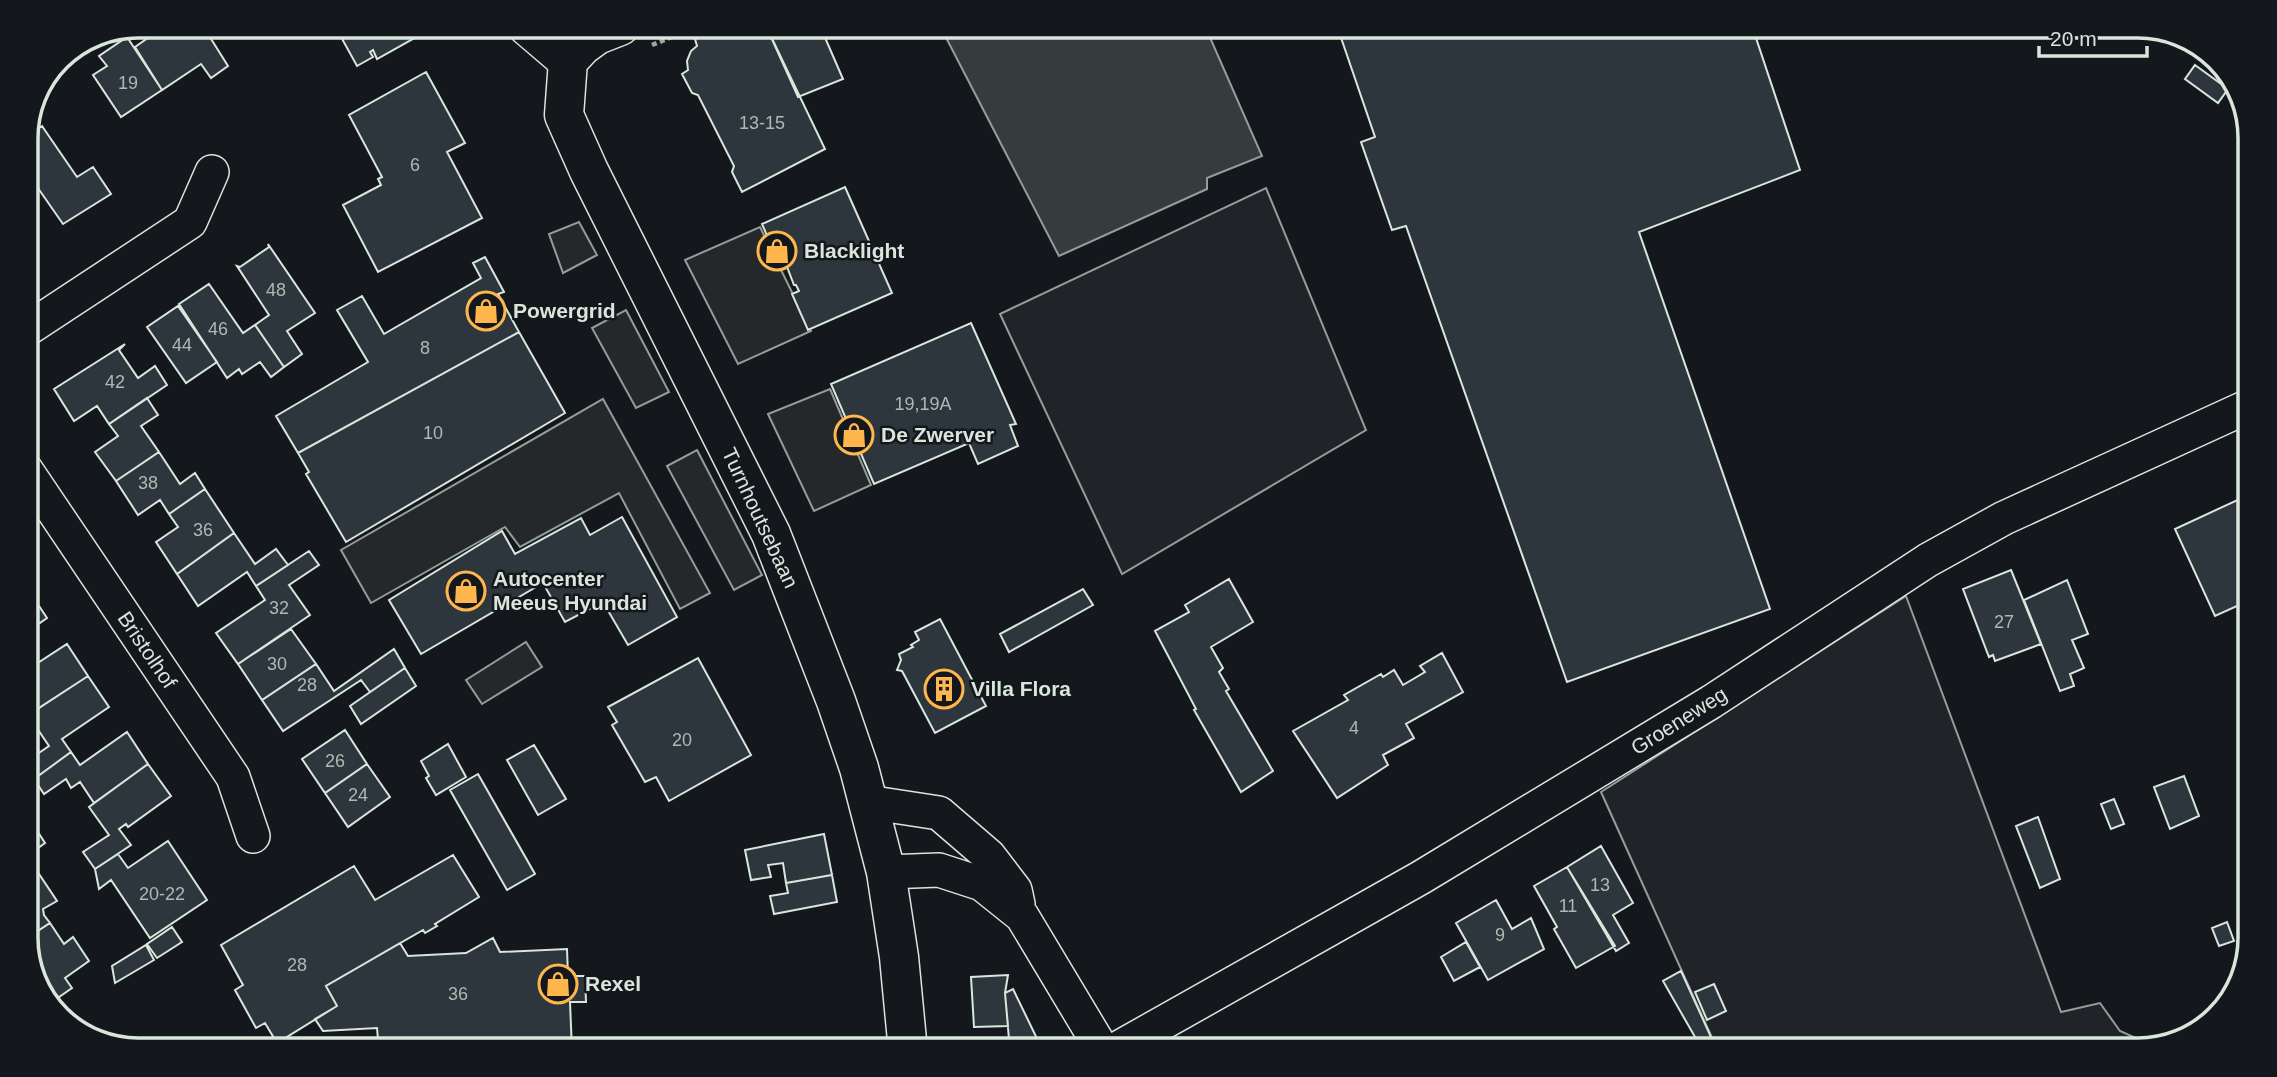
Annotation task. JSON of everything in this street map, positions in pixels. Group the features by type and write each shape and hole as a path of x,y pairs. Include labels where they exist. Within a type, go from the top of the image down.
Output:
{"main road":[{"path":"541,38 568,61 594,38"},
{"name":"Turnhoutsebaan","path":"568,61 564,116 771,534 836,701 859,768 886,872 899,957 907,1038"}],"street":[{"path":"39,321 190,222 212,172"},
{"name":"Groeneweg","path":"1136,1038 1420,878 1711,702 1928,561 2016,513 2238,411"},
{"name":"Bristolhof","path":"39,489 233,777 253,836"},
{"path":"867,802 939,813 989,856 1014,890 1022,916 1095,1038"},
{"path":"886,872 939,870 982,884 1022,916"}],"shaded area":[{"path":"946,38 1210,38 1262,156 1207,178 1207,189 1059,256"},
{"path":"1266,188 1366,430 1122,574 1000,314"},
{"path":"579,222 597,255 563,273 549,234"},
{"path":"760,227 811,331 738,364 685,260"},
{"path":"626,310 669,392 636,408 592,328"},
{"name":"De Zwerver","path":"830,389 871,485 814,511 768,414"},
{"path":"603,399 710,593 680,609 619,493 520,547 505,527 371,603 341,550"},
{"path":"697,450 762,575 734,590 667,466"},
{"path":"1906,596 2061,1012 2100,1003 2120,1031 2136,1038 1712,1038 1601,792"},
{"path":"526,642 542,667 482,704 466,680"}],"building":[{"path":"148,38 210,38 228,66 211,78 201,64 162,90 135,47"},
{"path":"342,38 414,38 377,59 373,50 370,52 373,57 357,66"},
{"path":"771,38 825,38 843,79 798,97"},
{"path":"772,38 825,149 742,192 732,172 734,166 698,95 692,93 682,74 688,70 687,61 691,51 697,46 695,39"},
{"path":"1341,38 1756,38 1800,170 1639,232 1770,609 1567,682 1406,226 1392,230 1361,142 1375,137"},
{"path":"128,39 162,90 121,117 93,75 107,66 99,56"},
{"path":"2195,65 2223,86 2227,91 2218,103 2185,79"},
{"path":"426,72 465,143 447,152 482,218 378,272 343,205 381,185 378,179 382,177 349,115"},
{"path":"42,126 77,177 93,167 111,194 63,224 39,190 40,127"},
{"path":"845,187 892,293 808,330 792,294 799,291 784,259 778,261 762,224"},
{"path":"268,244 315,313 287,331 302,354 284,367 255,325 269,315 237,266 240,267 269,247"},
{"path":"485,257 504,292 498,294 519,332 298,453 276,416 368,362 337,310 362,296 384,334 481,278 473,263"},
{"path":"209,284 243,333 255,325 284,367 271,377 260,362 242,374 239,369 227,378 179,304"},
{"path":"178,306 217,362 186,383 147,327"},
{"path":"971,323 1016,424 1010,425 1018,446 978,464 969,443 874,484 831,384"},
{"path":"519,332 565,413 346,542 306,474 309,472 298,453"},
{"path":"125,344 119,350 138,378 155,366 167,385 109,424 97,406 74,421 54,389"},
{"path":"147,398 158,415 141,426 159,452 116,481 95,452 118,436 109,424"},
{"path":"159,452 180,484 195,473 205,489 169,514 160,500 138,515 116,481"},
{"path":"205,489 234,533 177,574 156,542 178,527 169,514"},
{"path":"2238,500 2238,605 2215,616 2175,529"},
{"name":"Autocenter Meeus Hyundai","path":"622,517 677,617 628,645 603,602 565,622 543,583 421,654 389,600 502,531 515,554 581,518 590,535"},
{"path":"234,533 255,564 276,549 288,565 256,586 247,572 198,606 177,574"},
{"path":"309,551 319,565 289,585 310,615 238,664 216,633 265,600 256,586"},
{"path":"2011,570 2041,644 1995,661 1993,655 1989,657 1963,589"},
{"path":"1229,579 1253,622 1211,647 1223,668 1219,672 1229,689 1226,691 1273,771 1241,792 1194,710 1196,709 1155,631 1189,612 1185,605"},
{"path":"2067,580 2088,634 2072,640 2084,668 2070,674 2074,686 2060,691 2024,600"},
{"path":"1083,589 1093,605 1009,652 1000,634"},
{"path":"39,606 47,618 39,624"},
{"name":"Villa Flora","path":"940,619 986,706 935,733 902,671 897,670 901,660 899,654 913,647 911,645 919,640 915,632"},
{"path":"291,629 316,664 262,700 238,664"},
{"path":"67,644 88,676 39,708 39,662"},
{"path":"394,649 405,668 370,692 361,680 283,731 262,700 316,664 334,691"},
{"path":"1442,653 1463,692 1406,724 1414,738 1383,755 1388,765 1337,798 1293,731 1348,700 1344,695 1381,674 1383,677 1394,670 1403,685 1425,672 1420,666"},
{"path":"698,658 751,755 669,801 656,777 645,782 612,725 617,722 608,707"},
{"path":"405,668 416,686 361,724 350,706"},
{"path":"88,676 109,707 62,739 71,752 39,775 39,753 49,746 39,731 39,708"},
{"path":"345,730 367,764 325,793 302,759"},
{"path":"127,732 148,764 94,803 80,782 71,788 66,779 44,794 39,786 39,775 71,752 80,765"},
{"path":"448,744 466,777 436,795 426,778 429,776 421,761"},
{"path":"534,745 566,799 538,815 507,760"},
{"path":"148,764 171,796 128,827 126,824 119,829 131,845 95,869 83,852 109,835 89,807"},
{"path":"367,764 390,797 348,827 325,793"},
{"path":"478,774 535,874 507,890 450,790"},
{"path":"2184,776 2199,816 2170,829 2154,787"},
{"path":"2114,799 2124,824 2111,829 2101,804"},
{"path":"2038,817 2060,879 2040,888 2016,826"},
{"path":"39,834 45,843 39,847"},
{"path":"824,834 832,875 786,883 783,863 768,865 771,877 751,880 745,850"},
{"path":"168,841 207,900 150,938 111,880 99,889 95,869 118,854 128,868"},
{"path":"1601,846 1633,903 1613,915 1629,943 1616,951 1567,867"},
{"path":"453,855 479,897 425,933 423,930 326,986 337,1006 285,1038 274,1038 265,1023 256,1028 235,990 243,985 221,945 354,866 375,900"},
{"path":"1567,867 1615,946 1576,968 1534,886"},
{"path":"39,874 57,901 43,909 50,923 39,930"},
{"path":"832,875 837,902 774,914 770,896 788,893 786,883"},
{"path":"1496,900 1512,929 1531,918 1544,949 1488,980 1456,923"},
{"path":"2227,922 2234,941 2219,946 2212,928"},
{"path":"50,923 64,944 73,937 89,961 65,978 72,988 58,998 42,964 39,930"},
{"path":"172,927 182,942 157,958 147,944"},
{"path":"493,938 500,952 567,949 568,976 585,976 586,1002 570,1002 571,1038 378,1038 377,1028 323,1031 315,1019 337,1006 326,986 400,943 408,956 466,953"},
{"path":"1466,942 1480,967 1454,981 1441,957"},
{"path":"146,945 154,960 115,983 112,966"},
{"path":"1681,971 1711,1037 1696,1038 1663,981"},
{"path":"1008,975 1005,993 1008,1026 974,1027 971,977"},
{"path":"1714,984 1726,1011 1707,1020 1695,992"},
{"path":"1013,989 1037,1038 1009,1038 1005,993"}],"place":[{"name":"Blacklight","path":"777,251"},
{"name":"Powergrid","path":"486,311"},
{"name":"De Zwerver","path":"854,435"},
{"name":"Autocenter Meeus Hyundai","path":"466,591"},
{"name":"Villa Flora","path":"944,689"},
{"name":"Rexel","path":"558,984"}]}
